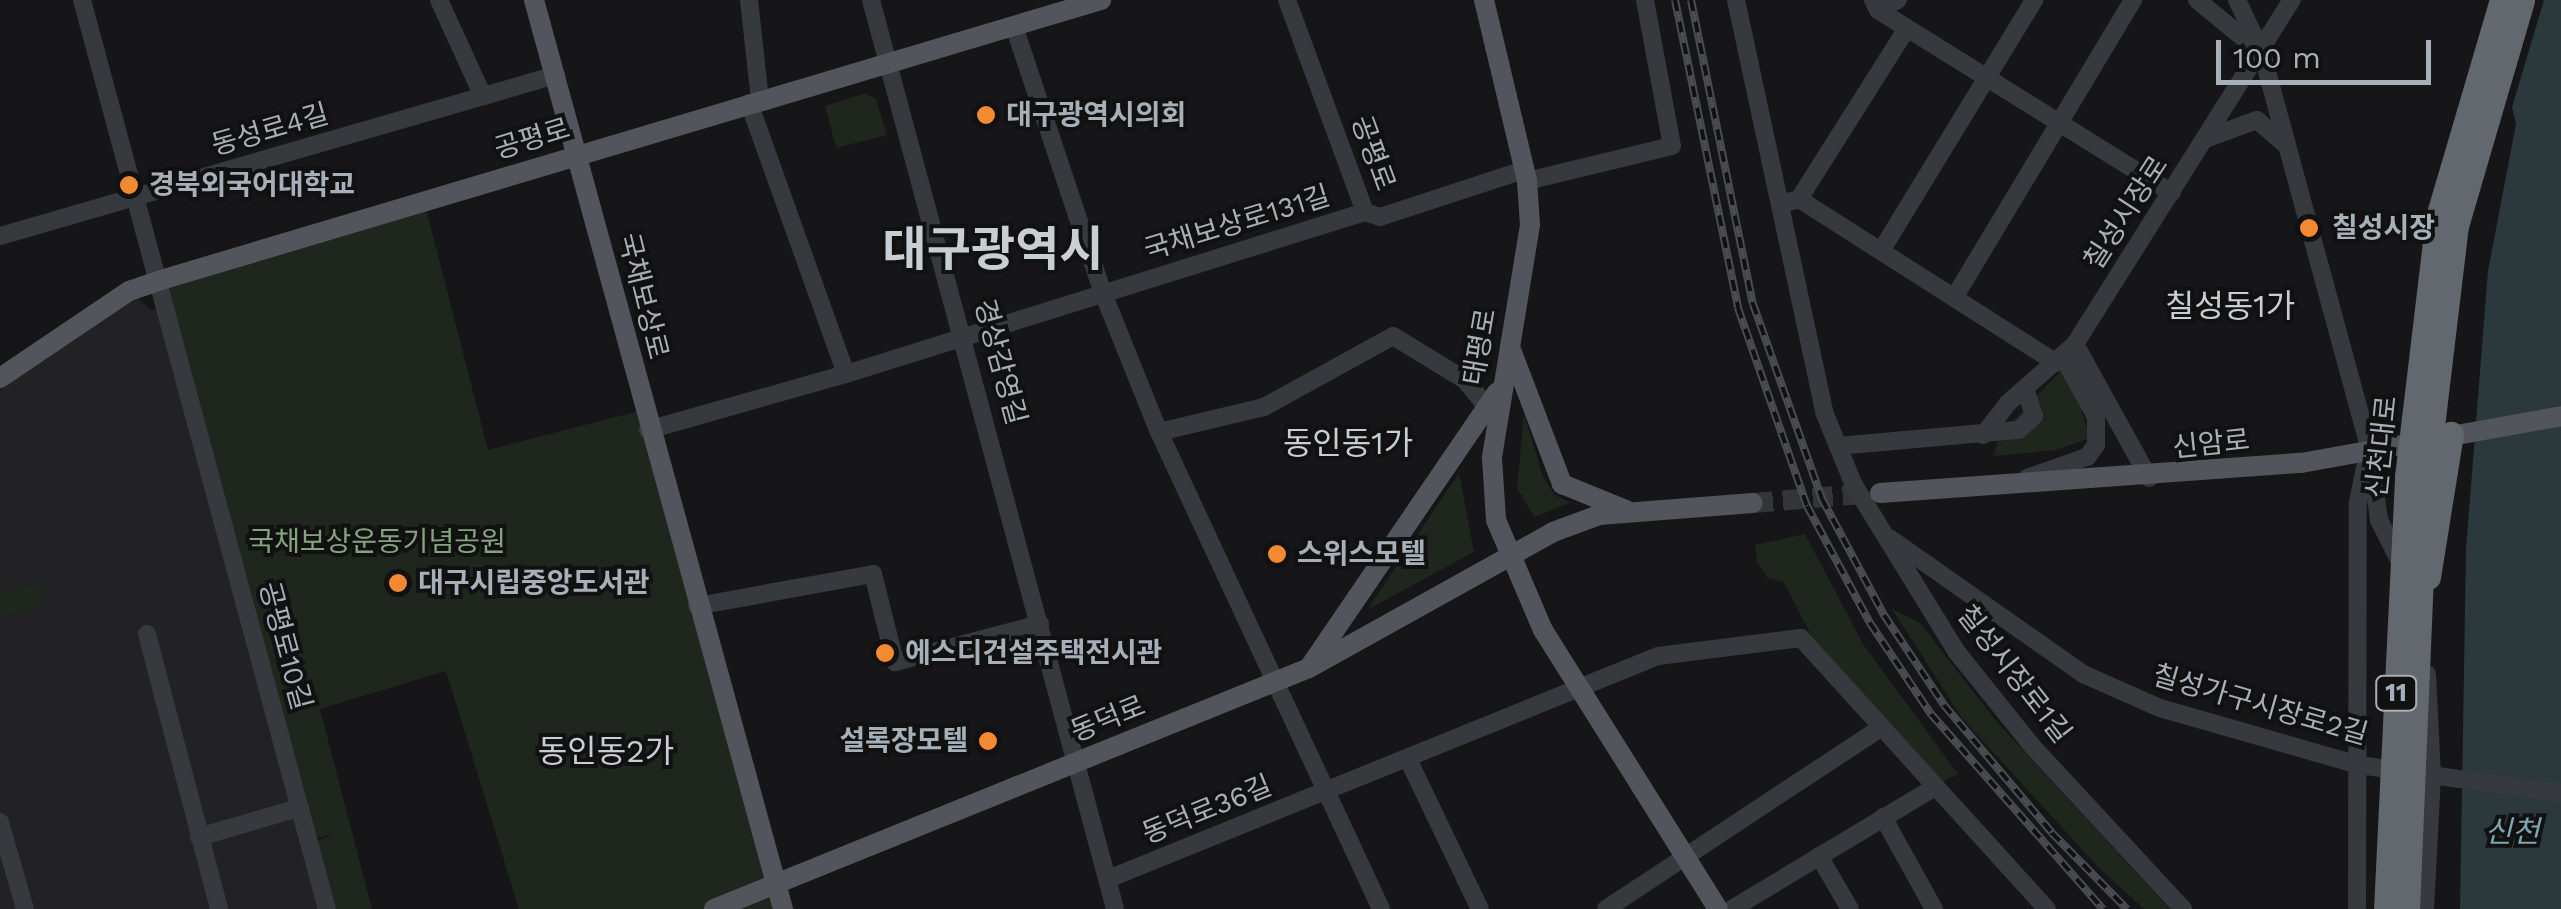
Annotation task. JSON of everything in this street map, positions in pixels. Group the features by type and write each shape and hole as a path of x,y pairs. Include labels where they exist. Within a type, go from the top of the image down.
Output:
{"highway":[{"name":"신천대로","path":"2386,909 2407,477 2438,217 2502,0"},
{"name":"신천대로","path":"2407,909 2425,485 2456,226 2522,0"},
{"path":"2425,612 2451,434"}],"main road":[{"name":"국채보상로","path":"534,0 696,606 783,909"},
{"name":"태평로","path":"1484,0 1526,176 1530,225 1501,386 1492,495 1527,602 1718,909"},
{"name":"공평로","path":"0,378 129,291 1089,2"},
{"path":"1508,344 1562,484 1633,513"},
{"path":"1309,668 1501,386"},
{"name":"신암로","path":"1880,492 2021,480 2149,478 2301,463 2369,447 2561,416"},
{"path":"1509,552 1598,516 1752,503"},
{"name":"동덕로","path":"714,909 1309,668 1509,552"}],"street":[{"name":"공평로10길","path":"82,0 139,197 298,808 328,909"},
{"path":"439,0 483,96"},
{"path":"749,0 754,101 846,374"},
{"name":"경상감영길","path":"871,0 1079,759"},
{"name":"공평로","path":"1287,0 1365,212"},
{"name":"국채보상로131길","path":"648,430 846,374 965,333 1365,212 1380,217 1526,176 1672,146 1646,0"},
{"name":"칠성시장로1길","path":"1736,0 1790,202 1824,412 1838,446 1882,533 1967,665 2184,909"},
{"path":"1875,5 1898,0"},
{"path":"1881,251 2034,0"},
{"path":"1954,298 2133,0"},
{"path":"2196,0 2262,53"},
{"path":"2237,0 2262,53 2369,447 2380,520 2425,612 2432,776 2425,909"},
{"name":"칠성시장로","path":"1982,435 2025,388 2075,344 2292,0"},
{"path":"1875,5 2172,192"},
{"path":"1014,26 1103,293 1159,432 1380,909"},
{"path":"1907,28 1790,202 1881,251 2056,363"},
{"name":"동성로4길","path":"0,236 556,74"},
{"path":"2207,138 2257,120 2287,148"},
{"path":"1159,432 1264,407 1393,336 1466,380 1487,407"},
{"path":"2075,344 2149,478"},
{"name":"신암로","path":"2021,480 2087,456 2096,445 2096,417 2067,364 2075,344"},
{"path":"1838,446 2019,430 2034,416 2025,388"},
{"path":"2357,909 2358,502 2369,447"},
{"name":"칠성가구시장로2길","path":"1882,533 2083,674 2160,708 2358,764 2561,794"},
{"path":"696,606 874,574 895,662 1040,624"},
{"path":"146,634 219,909"},
{"path":"1326,792 1658,656 1801,638 1932,789 2044,908"},
{"path":"1606,909 1879,729"},
{"path":"1079,759 1115,909"},
{"path":"1408,759 1480,909"},
{"path":"1732,909 1932,789"},
{"name":"동덕로36길","path":"1108,879 1326,792"},
{"path":"199,837 298,808"},
{"path":"1884,818 1934,909"},
{"path":"0,822 25,909"},
{"path":"1818,856 1850,909"}],"shaded area":[{"path":"135,296 151,310 170,306 331,909 0,909 0,381"}],"green space":[{"path":"865,93 876,99 887,135 836,148 825,106"},
{"name":"국채보상운동기념공원","path":"424,201 488,450 643,410 783,909 519,909 446,671 320,709 372,909 327,909 308,844 332,835 307,840 161,280"},
{"path":"2067,364 2090,438 2056,450 1994,456 1999,436"},
{"path":"1524,414 1543,477 1555,495 1570,503 1534,517 1517,488"},
{"path":"1459,473 1474,552 1367,610"},
{"path":"1805,534 1863,644 1958,774 1941,783 1813,639 1784,582 1768,578 1757,562 1755,545"},
{"path":"0,575 5,591 40,582 47,606 0,618"},
{"path":"1892,609 1920,623 1997,722 2170,909 2144,909 2098,867 1962,718"}],"water":[{"name":"신천","path":"2544,0 2561,0 2561,909 2460,909 2466,549 2488,271 2516,124 2512,107"}],"tunnel":[{"path":"1753,503 1873,493"}],"railway":[{"path":"1675,0 1738,308 1807,506 1870,623 1931,714 2103,909"},
{"path":"1691,0 1753,304 1822,499 1884,615 1944,705 2052,833 2127,909"}],"place":[{"name":"대구광역시의회","path":"986,115"},
{"name":"경북외국어대학교","path":"129,185"},
{"name":"칠성시장","path":"2309,228"},
{"name":"스위스모텔","path":"1277,554"},
{"name":"대구시립중앙도서관","path":"398,583"},
{"name":"에스디건설주택전시관","path":"885,653"},
{"name":"설록장모텔","path":"988,741"}],"district":[{"name":"대구광역시","path":"993,250"},
{"name":"칠성동1가","path":"2230,306"},
{"name":"동인동1가","path":"1348,443"},
{"name":"동인동2가","path":"606,751"}]}
